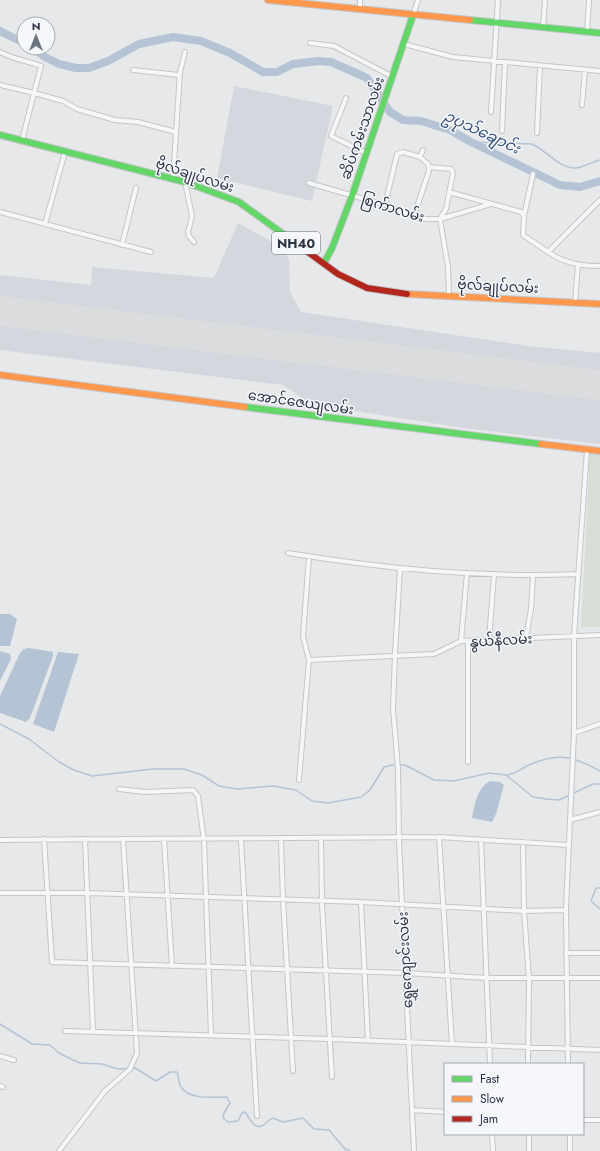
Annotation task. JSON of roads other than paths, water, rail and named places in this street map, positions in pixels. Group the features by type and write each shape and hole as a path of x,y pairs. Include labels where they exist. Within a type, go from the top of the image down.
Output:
{"main road":[{"path":"268,0 308,2 496,24 600,33"},
{"name":"ဆိပ်ကမ်းသာလမ်း","path":"324,263 332,248 352,196 413,15"},
{"name":"ဗိုလ်ချုပ်လမ်း","path":"0,135 185,182 239,202 338,274 367,288 402,293 600,304"},
{"name":"အောင်ဇေယျလမ်း","path":"0,374 375,424 600,451"}],"street":[{"path":"360,0 360,9"},
{"name":"ဆိပ်ကမ်းသာလမ်း","path":"413,15 418,0"},
{"path":"491,112 498,0"},
{"path":"543,28 546,0"},
{"path":"586,32 589,0"},
{"path":"310,43 334,46 393,77"},
{"path":"404,44 453,57 600,71"},
{"path":"0,52 13,59 27,61 41,66 22,141"},
{"path":"173,179 180,75 185,52"},
{"path":"502,130 505,63"},
{"path":"537,133 540,66"},
{"path":"133,70 180,75"},
{"path":"582,105 585,70"},
{"path":"0,86 63,101 77,109 115,120 138,122 176,132"},
{"path":"346,98 331,136 366,153"},
{"path":"420,157 423,150"},
{"path":"45,224 65,152"},
{"path":"385,205 397,154 403,152 420,157 429,167 414,216"},
{"name":"စြက်ာလမ်း","path":"309,183 385,205 421,219 440,219 446,209 453,170 436,166 429,167"},
{"path":"533,174 524,216 523,236 557,258 578,266 600,266"},
{"path":"185,182 192,216 188,232 189,236 194,242"},
{"path":"122,245 136,188"},
{"path":"450,192 515,209 521,212 524,216"},
{"path":"548,252 600,200"},
{"path":"449,296 448,267 440,219 492,204"},
{"path":"0,212 151,252"},
{"path":"575,302 578,266"},
{"path":"568,1063 566,910 574,732 574,636 587,450"},
{"path":"288,553 400,569 494,575 533,576 579,574"},
{"path":"299,780 310,660 303,636 309,556"},
{"name":"ရွှေကျောင်းလမ်း","path":"400,569 393,708 398,760 398,838 414,1151"},
{"path":"461,642 467,573"},
{"path":"489,640 494,575"},
{"path":"526,638 531,609 533,576"},
{"name":"နွယ်နီလမ်း","path":"310,660 395,654 434,654 461,642 600,635"},
{"path":"468,642 468,762"},
{"path":"574,732 600,724"},
{"path":"119,789 145,792 193,790 198,796 204,840 211,1035"},
{"path":"570,820 600,812"},
{"path":"439,837 446,976 452,1044"},
{"path":"0,840 85,838 241,840 439,837 568,845"},
{"path":"85,838 93,1032"},
{"path":"321,838 322,901 332,1077"},
{"path":"44,839 52,962 406,973 487,978 600,978"},
{"path":"59,1151 105,1091 130,1069 134,1063 138,1047 123,839"},
{"path":"164,839 172,966"},
{"path":"281,839 293,1071"},
{"path":"241,840 257,1116"},
{"path":"481,840 490,1063"},
{"path":"523,842 524,911 529,979 528,1063"},
{"path":"0,893 88,893 361,902 524,911 566,910"},
{"path":"361,902 368,1040"},
{"path":"566,953 600,953"},
{"path":"65,1031 368,1040 600,1050"},
{"path":"0,1056 14,1060"},
{"path":"412,1110 444,1112"},
{"path":"584,1120 600,1120"},
{"path":"492,1135 493,1151"},
{"path":"529,1135 530,1151"},
{"path":"570,1135 570,1151"}],"water":[{"path":"0,614 10,614 17,619 10,646 0,646"},
{"path":"29,648 53,652 53,656 30,718 26,722 0,713 0,696 20,653 24,649"},
{"path":"0,651 10,654 11,659 0,681"},
{"path":"58,652 79,654 54,732 33,724"},
{"path":"490,781 500,782 504,785 496,814 492,822 472,818 479,792"}],"waterway":[{"name":"ဥပုသ်ချောင်း","path":"0,31 16,39"},
{"name":"ဥပုသ်ချောင်း","path":"44,56 59,64 76,68 89,68 108,61 139,44 173,37 201,41 230,53 263,72 277,72 293,64 318,61 331,62 367,78 390,112 403,120 421,121 450,130 471,142 560,185 580,187 600,181"},
{"path":"471,142 532,144 543,150 564,166 570,168 576,168 600,160"},
{"path":"0,724 29,739 59,762 74,770 92,776 153,769 184,769 202,775 219,786 237,789 273,786 296,790 312,801 328,803 361,797 370,790 384,767 392,765 405,765 434,780 454,781 489,773 506,775 533,797 546,799 559,800 593,784 600,784"},
{"path":"506,775 539,761 557,757 573,759 600,771"},
{"path":"600,888 596,888 591,901 600,909"},
{"path":"0,1024 32,1044 50,1045 59,1053 80,1063 102,1064 118,1069 135,1068 156,1081 170,1072 177,1072 180,1085 190,1094 202,1097 227,1097 230,1103 223,1115 224,1119 228,1122 238,1121 242,1113 245,1112 256,1126 261,1126 273,1118 283,1122 303,1118 314,1129 329,1130 345,1149 350,1151"}]}
